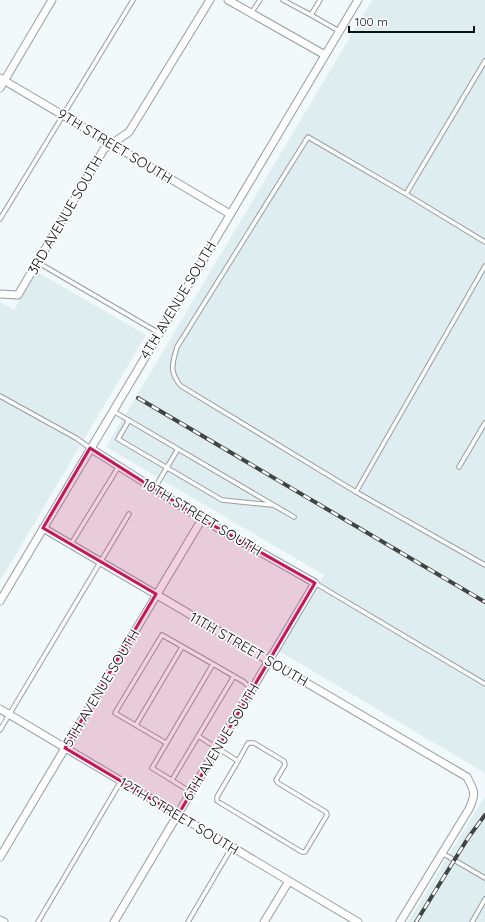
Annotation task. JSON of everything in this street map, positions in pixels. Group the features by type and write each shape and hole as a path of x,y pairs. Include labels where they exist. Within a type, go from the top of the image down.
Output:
{"street":[{"path":"0,88 2,79 52,0"},
{"name":"3RD AVENUE SOUTH","path":"0,294 18,295 36,261 104,149 129,132 210,0"},
{"path":"228,0 325,55"},
{"name":"4TH AVENUE SOUTH","path":"0,600 358,0"},
{"name":"9TH STREET SOUTH","path":"2,79 230,214"},
{"name":"10TH STREET SOUTH","path":"90,448 202,519 315,583"},
{"name":"5TH AVENUE SOUTH","path":"0,857 202,519"},
{"name":"11TH STREET SOUTH","path":"43,528 467,777 473,788 475,796 442,853"},
{"name":"6TH AVENUE SOUTH","path":"114,922 315,583"},
{"name":"12TH STREET SOUTH","path":"0,709 358,922"},
{"path":"400,922 442,853"},
{"path":"264,922 289,881"},
{"path":"0,920 4,922"}],"lane":[{"path":"0,219 133,0"},
{"path":"251,14 260,0"},
{"path":"283,0 339,31"},
{"path":"311,15 320,0"},
{"path":"406,194 485,61"},
{"path":"485,242 308,137 177,347 171,366 177,381 181,386 356,492 485,566"},
{"path":"36,261 159,333"},
{"path":"356,492 485,266"},
{"path":"0,396 90,448"},
{"path":"112,411 294,517"},
{"path":"129,420 118,439 167,468 222,500 274,505"},
{"path":"459,467 483,430 485,423"},
{"path":"154,489 178,449"},
{"path":"71,544 118,466"},
{"path":"0,730 129,514"},
{"path":"315,583 485,684"},
{"path":"166,743 115,713 162,635 244,682 252,690"},
{"path":"136,725 182,647"},
{"path":"191,792 152,768 213,664"},
{"path":"172,780 234,676"},
{"path":"198,736 238,761"},
{"path":"248,743 254,743 284,761 285,765 276,780 278,784 326,812 327,815 305,852 302,852 217,802 217,797 238,761 248,743"},
{"path":"38,922 121,781"},
{"path":"188,922 232,847"},
{"path":"442,853 485,878"},
{"path":"472,922 485,899"}],"highlighted area":[{"path":"90,448 202,519 315,583 178,815 65,748 156,594 43,528"}],"shaded area":[{"path":"372,0 485,0 485,773 279,651 324,575 106,447"},
{"path":"36,271 146,335 0,581 0,302 14,310"},
{"path":"485,796 485,922 408,922"}],"railway":[{"path":"138,398 485,602"},
{"path":"416,922 468,838 485,815"}]}
